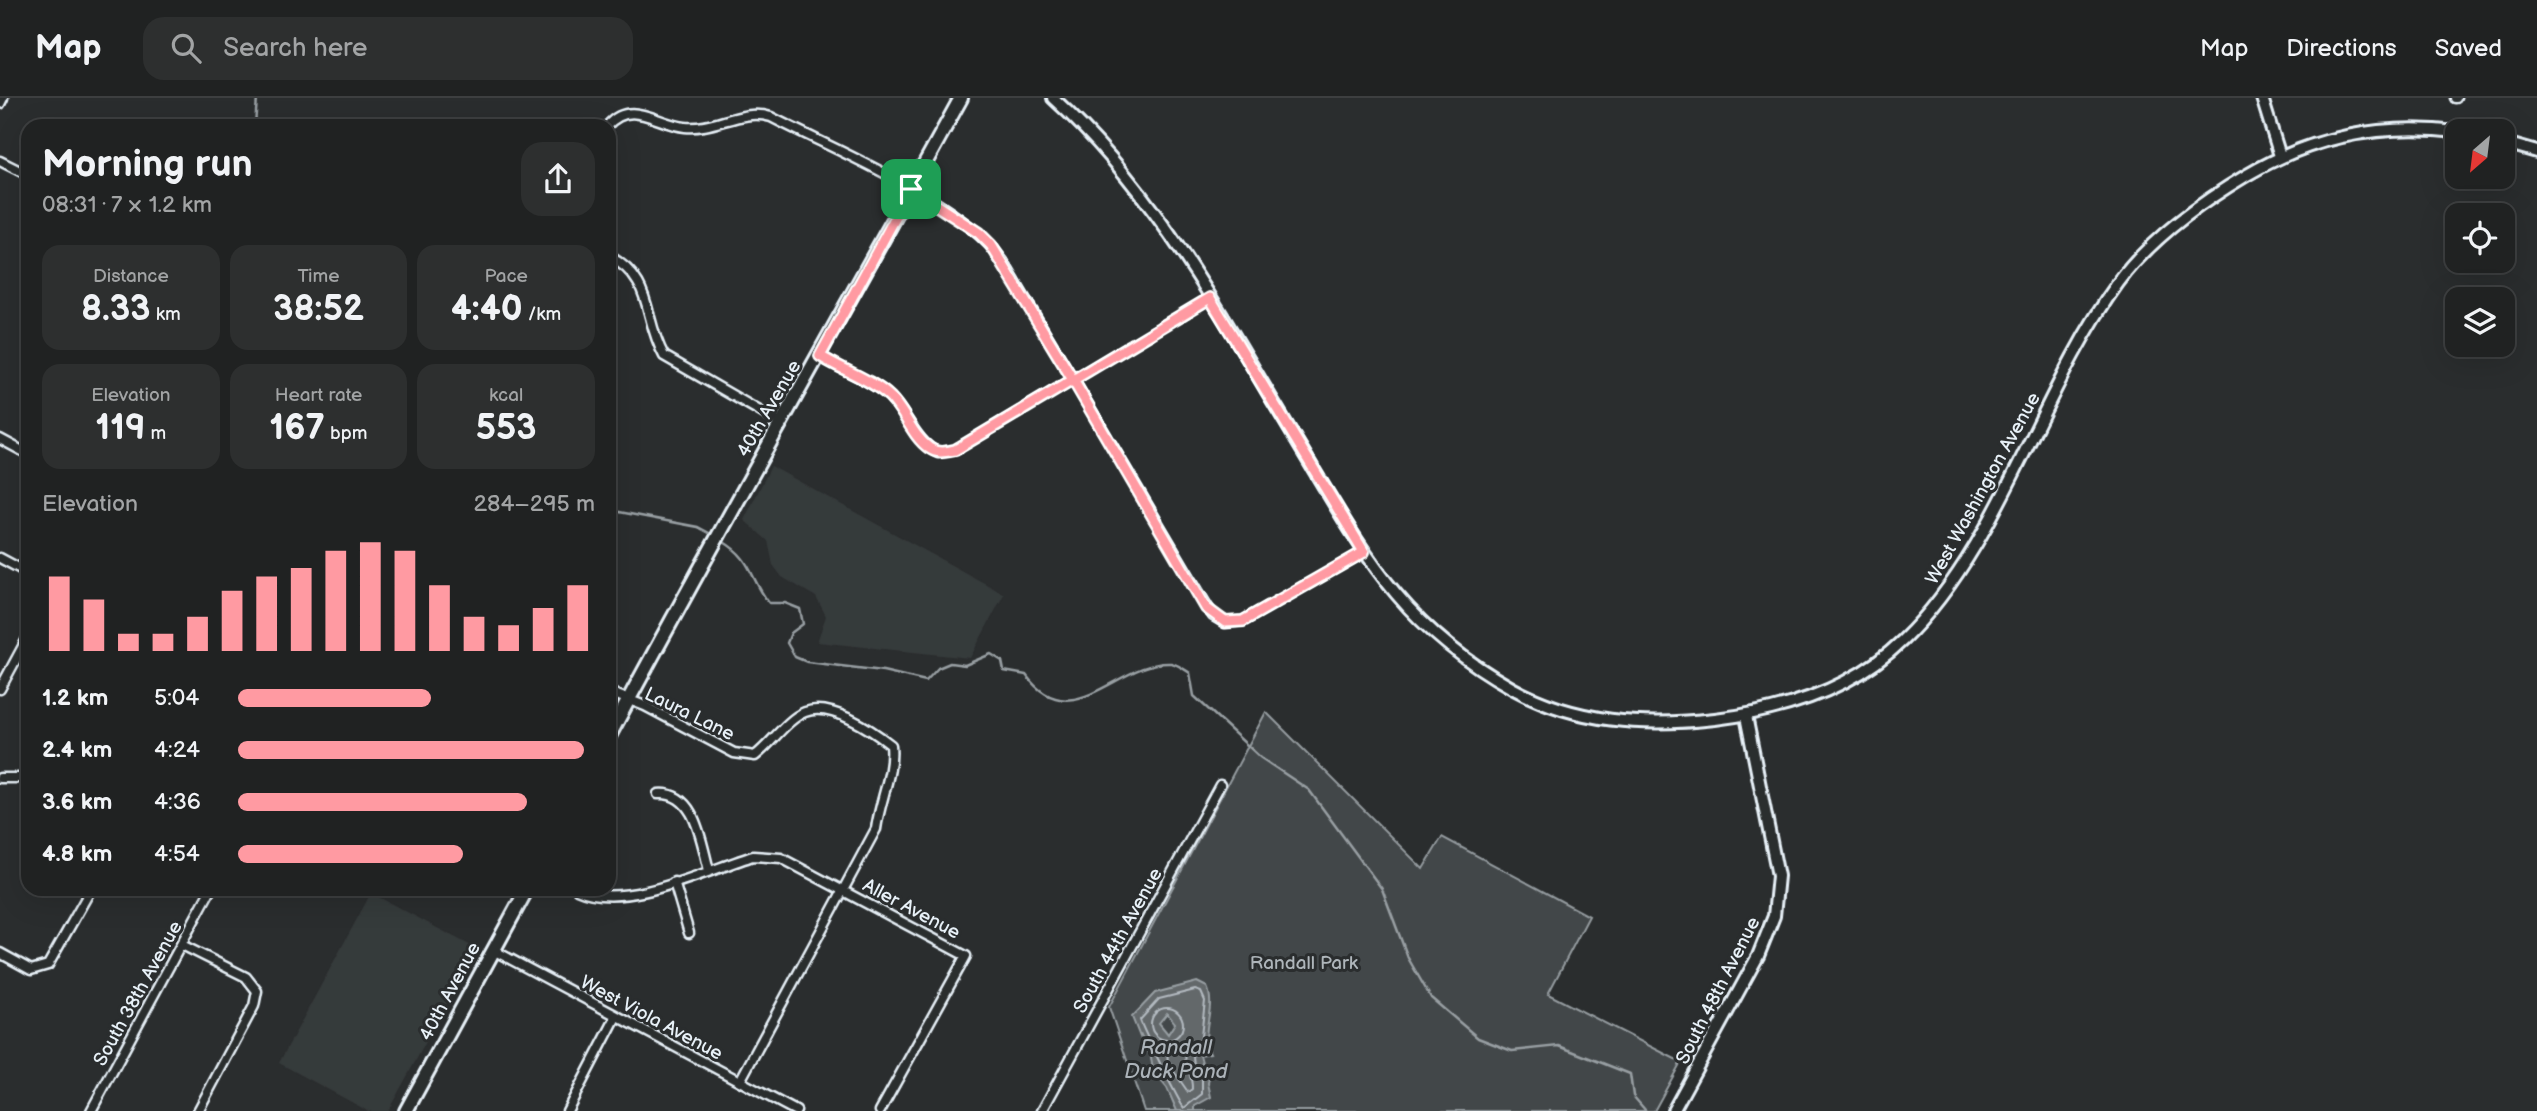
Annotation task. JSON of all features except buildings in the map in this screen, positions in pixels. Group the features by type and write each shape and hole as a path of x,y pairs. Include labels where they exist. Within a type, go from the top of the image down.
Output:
{"main road":[{"name":"40th Avenue","path":"616,723 727,516 782,424 961,98"},
{"name":"West Washington Avenue","path":"1053,98 1077,120 1136,187 1181,250 1364,552 1409,612 1462,658 1535,700 1566,711 1635,724 1674,724 1746,716 1790,706 1847,681 1901,643 1945,594 1967,559 2071,363 2119,282 2157,241 2215,194 2280,156 2316,143 2362,133 2429,129 2445,131"},
{"path":"2262,98 2280,156"},
{"path":"2515,146 2537,152"},
{"name":"South 48th Avenue","path":"1673,1111 1758,956 1774,916 1778,876 1746,716"},
{"name":"40th Avenue","path":"406,1111 523,896"}],"street":[{"path":"0,104 3,98"},
{"path":"613,119 618,113 643,108 684,127 701,126 755,112 771,117 911,189 979,233 991,245 1213,616 1225,622 1243,621 1364,552"},
{"path":"0,161 21,172"},
{"path":"616,260 627,266 638,279 664,356 782,424"},
{"path":"820,356 882,390 904,412 922,442 937,453 955,450 1210,298"},
{"path":"0,439 21,450"},
{"path":"0,558 21,569"},
{"path":"0,689 3,677 21,648"},
{"name":"Laura Lane","path":"616,695 645,706 734,753 755,756 806,711 824,710 869,727 891,745 893,765 881,796 876,828 740,1081"},
{"path":"0,778 21,778"},
{"name":"South 44th Avenue","path":"1042,1111 1220,785"},
{"path":"658,794 670,793 684,802 694,819 709,870"},
{"name":"Aller Avenue","path":"608,896 674,882 753,856 766,855 781,858 966,956 880,1111"},
{"path":"674,882 689,933"},
{"path":"0,953 23,967 41,969 53,959 87,896"},
{"name":"South 38th Avenue","path":"91,1111 207,896"},
{"path":"182,945 246,977 257,991 254,1006 198,1111"},
{"name":"West Viola Avenue","path":"493,950 796,1111"},
{"path":"566,1111 616,1017"}],"shaded area":[{"path":"771,466 1004,594 970,658 817,642 826,616 816,597 782,577 773,565 768,541 744,520"},
{"path":"369,896 377,896 477,949 388,1111 368,1111 279,1063"}],"green space":[{"name":"Randall Park","path":"1266,712 1423,869 1442,837 1589,916 1548,994 1681,1062 1654,1111 1144,1111 1109,1007"}],"water":[{"name":"Randall Duck Pond","path":"1197,982 1207,987 1210,995 1206,1037 1210,1053 1200,1055 1204,1070 1211,1069 1208,1083 1211,1097 1195,1106 1195,1111 1177,1111 1167,1088 1153,1071 1151,1057 1132,1017 1155,993","holes":["1167,1013 1175,1023 1168,1034 1159,1023"]}],"waterway":[{"path":"256,119 257,98"},
{"path":"616,511 698,527 713,535"},
{"path":"722,541 740,555 769,603 785,603 800,609 803,624 791,633 787,643 795,657 807,662 883,671 926,681 938,668 950,663 965,665 991,654 1002,661 1004,671 1026,675 1043,692 1061,699 1078,698 1096,692 1151,665 1171,663 1183,668 1190,673 1194,696 1261,758 1309,790 1382,889 1408,958 1431,998 1478,1038 1512,1051 1559,1046 1630,1074 1633,1096 1646,1111"}],"route":[{"path":"911,189 820,356 882,390 904,412 922,442 930,449 937,453 955,450 1073,380 1206,608 1213,616 1225,622 1243,621 1364,552 1210,298 1073,380 991,245 961,220 911,189"}]}
